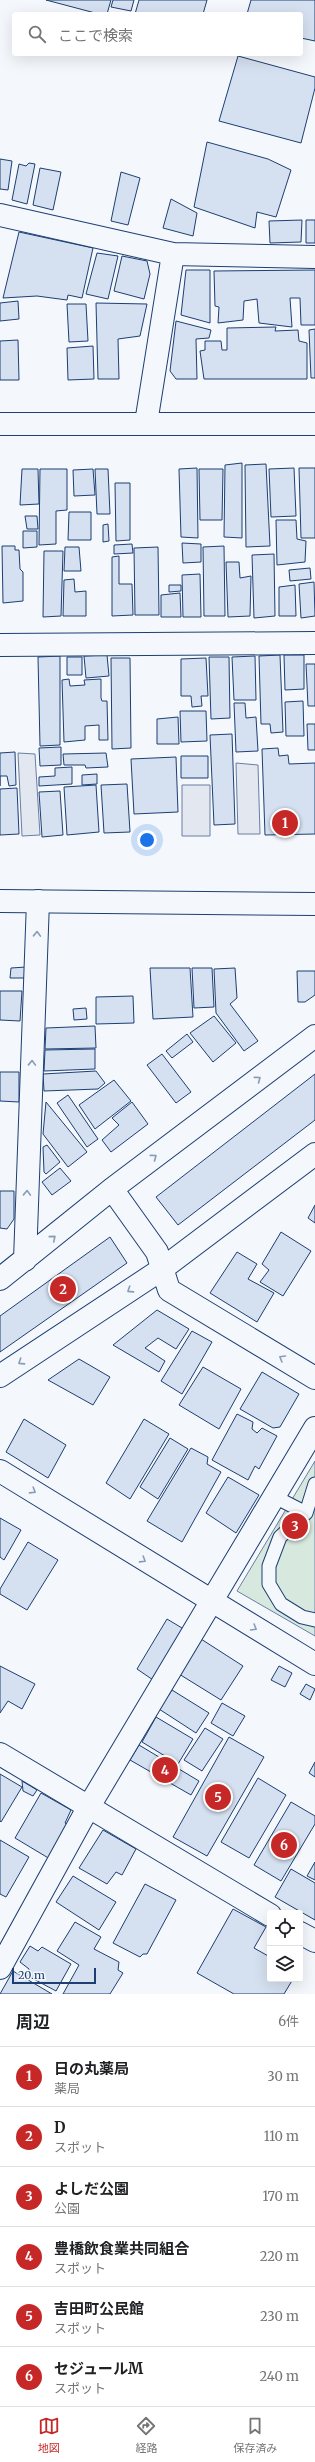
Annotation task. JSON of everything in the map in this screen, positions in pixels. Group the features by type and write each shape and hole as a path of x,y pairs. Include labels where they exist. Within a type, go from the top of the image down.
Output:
{"street":[{"path":"0,215 173,254 315,256"},
{"path":"146,423 173,254"},
{"path":"0,424 315,424"},
{"path":"0,644 315,643"},
{"path":"0,901 315,904"},
{"path":"25,1260 38,901"},
{"path":"0,1279 112,1188 315,1036"},
{"path":"0,1376 162,1269 315,1154"},
{"path":"112,1188 157,1252 169,1290 315,1378"},
{"path":"0,1968 88,1808 212,1603 315,1428"},
{"path":"0,1471 212,1603 315,1664"},
{"path":"0,1754 88,1808 267,1913"},
{"path":"303,1935 315,1941"}],"lane":[{"path":"315,1484 306,1513 280,1537 269,1566 269,1584 281,1604 302,1617 315,1620"},
{"path":"275,1497 306,1513"}],"shaded area":[{"path":"18,753 35,754 40,835 22,836"},
{"path":"236,763 258,765 260,834 238,834"},
{"path":"182,785 210,785 210,836 182,836"},
{"path":"315,1461 315,1636 237,1591"}],"building":[{"path":"46,0 111,0 108,12 91,12"},
{"path":"113,0 134,0 131,11 111,7"},
{"path":"139,0 207,0 204,12 136,12"},
{"path":"251,0 315,0 315,41 303,38 303,12 248,12"},
{"path":"238,56 315,77 315,88 301,143 219,121"},
{"path":"207,142 268,159 291,170 276,217 257,212 255,228 194,207"},
{"path":"0,159 12,161 8,190 0,189"},
{"path":"29,163 35,164 27,204 12,200 19,164 26,166"},
{"path":"40,168 61,172 53,210 33,205"},
{"path":"121,172 140,178 128,225 111,221"},
{"path":"171,199 197,213 193,236 163,228"},
{"path":"302,220 301,242 270,243 269,221"},
{"path":"306,220 315,220 315,243 306,243"},
{"path":"19,232 93,248 82,298 68,295 67,300 37,296 3,298"},
{"path":"97,253 118,256 108,299 86,294"},
{"path":"122,256 147,261 150,274 144,299 114,291"},
{"path":"186,270 210,270 210,323 181,315"},
{"path":"315,270 315,325 301,325 300,298 290,298 292,327 259,323 257,299 244,301 243,320 218,323 219,307 215,306 214,271"},
{"path":"18,301 19,319 0,321 0,303"},
{"path":"96,303 147,304 140,336 118,339 119,379 98,379"},
{"path":"67,304 86,304 88,341 69,342"},
{"path":"176,321 211,330 209,338 196,339 197,379 176,379 170,371"},
{"path":"276,327 275,331 298,330 299,341 307,343 307,379 204,379 200,351 205,350 205,341 221,341 222,350 227,350 227,328"},
{"path":"315,329 315,378 311,378 309,330"},
{"path":"18,340 19,380 0,380 0,341"},
{"path":"93,346 94,379 68,380 67,348"},
{"path":"242,463 242,538 224,537 225,465"},
{"path":"266,464 270,546 246,547 245,465"},
{"path":"197,468 198,538 181,537 179,469"},
{"path":"294,468 296,516 271,517 269,469"},
{"path":"299,468 315,468 315,538 301,538"},
{"path":"22,469 38,469 39,504 20,505"},
{"path":"40,469 67,469 67,510 56,511 56,544 39,545"},
{"path":"93,469 95,495 74,496 73,470"},
{"path":"95,469 108,469 110,514 97,514"},
{"path":"199,469 223,469 222,520 200,520"},
{"path":"115,483 130,483 130,540 116,541"},
{"path":"69,512 91,512 91,540 68,540"},
{"path":"25,516 37,516 38,529 27,529"},
{"path":"276,520 296,520 297,539 306,541 305,562 277,565"},
{"path":"108,524 109,541 103,542 103,525"},
{"path":"23,531 37,531 37,547 23,548"},
{"path":"182,543 201,544 201,562 183,563"},
{"path":"132,544 133,553 114,554 114,545"},
{"path":"2,546 15,546 15,550 19,550 20,569 23,572 23,601 3,603"},
{"path":"224,546 225,616 204,616 203,547"},
{"path":"65,547 79,547 81,571 64,571"},
{"path":"158,547 159,615 135,615 134,548"},
{"path":"44,551 63,551 61,616 43,617"},
{"path":"274,554 275,616 254,618 252,555"},
{"path":"119,556 119,584 132,584 133,615 112,616 112,557"},
{"path":"226,562 239,562 240,578 251,576 250,616 228,617"},
{"path":"310,568 311,579 290,581 289,570"},
{"path":"200,574 201,617 183,617 182,575"},
{"path":"74,579 75,592 86,591 86,616 63,616 64,580"},
{"path":"314,582 315,616 301,618 299,584"},
{"path":"169,585 181,585 181,591 169,592"},
{"path":"295,585 296,616 279,616 279,587"},
{"path":"180,593 181,617 161,617 161,595"},
{"path":"107,655 109,676 86,678 84,656"},
{"path":"280,655 283,732 271,733 270,724 261,724 259,656"},
{"path":"284,655 304,655 304,689 285,690"},
{"path":"60,656 60,745 40,746 38,657"},
{"path":"255,656 256,700 234,700 232,657"},
{"path":"67,657 82,657 82,675 67,675"},
{"path":"209,657 229,657 230,718 211,719"},
{"path":"111,658 130,658 131,748 112,749"},
{"path":"206,658 208,696 201,696 202,706 192,707 191,696 181,696 181,659"},
{"path":"306,664 315,664 315,706 308,706"},
{"path":"69,679 70,686 85,685 84,680 101,679 101,698 102,701 107,701 108,740 99,740 99,725 85,726 85,740 64,742 62,680"},
{"path":"303,701 304,736 286,736 285,702"},
{"path":"234,703 245,703 246,718 256,717 258,751 236,752"},
{"path":"180,711 206,711 207,741 181,742"},
{"path":"178,717 179,744 157,744 157,719"},
{"path":"307,724 315,724 315,750 308,750"},
{"path":"232,734 235,824 214,825 210,735"},
{"path":"61,747 61,765 40,766 39,748"},
{"path":"278,748 279,756 288,755 289,764 315,763 315,834 265,835 262,749"},
{"path":"15,752 16,785 9,786 7,776 0,776 0,753"},
{"path":"106,753 108,767 86,768 85,765 64,765 63,754"},
{"path":"181,756 208,756 208,778 181,778"},
{"path":"176,757 178,812 134,814 131,759"},
{"path":"72,767 72,784 39,786 39,777 55,776 55,768"},
{"path":"97,774 97,784 82,785 82,775"},
{"path":"127,784 130,832 104,833 101,785"},
{"path":"96,785 99,832 67,835 64,787"},
{"path":"17,788 19,834 0,835 0,789"},
{"path":"60,791 63,835 42,837 39,792"},
{"path":"26,967 25,978 10,978 11,968"},
{"path":"150,968 190,968 193,1017 153,1019"},
{"path":"192,968 212,968 214,1007 194,1008"},
{"path":"235,968 237,998 230,1004 258,1041 244,1051 216,1013 214,969"},
{"path":"297,971 315,971 315,995 305,1002 298,1002"},
{"path":"0,991 22,991 20,1021 0,1020"},
{"path":"133,996 134,1023 96,1024 96,997"},
{"path":"86,1008 87,1019 74,1020 73,1009"},
{"path":"214,1016 236,1043 213,1062 190,1033"},
{"path":"95,1026 96,1048 45,1049 46,1028"},
{"path":"187,1034 193,1042 172,1058 166,1051"},
{"path":"95,1049 95,1069 44,1071 45,1050"},
{"path":"162,1054 191,1092 176,1103 147,1065"},
{"path":"96,1071 105,1083 98,1089 44,1091 43,1074"},
{"path":"0,1072 19,1072 19,1102 0,1101"},
{"path":"315,1074 315,1120 178,1225 156,1197"},
{"path":"114,1080 131,1101 95,1129 79,1105"},
{"path":"68,1095 98,1139 87,1147 57,1103"},
{"path":"46,1102 87,1152 68,1167 43,1134"},
{"path":"132,1102 148,1124 111,1152 102,1140 119,1125 112,1118"},
{"path":"47,1145 60,1162 46,1174 44,1172 43,1147"},
{"path":"60,1168 71,1181 52,1195 42,1182"},
{"path":"0,1191 14,1191 14,1219 7,1229 0,1228"},
{"path":"315,1205 315,1223 308,1218"},
{"path":"281,1232 311,1251 283,1296 260,1282 269,1270 262,1264"},
{"path":"110,1237 127,1263 0,1352 0,1316"},
{"path":"237,1252 257,1264 248,1279 274,1293 257,1322 210,1293"},
{"path":"157,1310 189,1329 176,1349 158,1338 145,1348 165,1361 159,1372 113,1345"},
{"path":"192,1331 212,1342 182,1394 161,1381"},
{"path":"79,1359 110,1377 93,1405 48,1380"},
{"path":"203,1367 241,1389 219,1429 179,1405"},
{"path":"262,1372 299,1394 280,1427 273,1428 240,1409"},
{"path":"237,1414 253,1422 252,1429 257,1433 262,1428 277,1436 259,1469 255,1466 248,1480 212,1460"},
{"path":"24,1419 66,1445 48,1478 6,1452"},
{"path":"144,1419 169,1434 130,1499 106,1483"},
{"path":"170,1438 188,1449 158,1499 140,1487"},
{"path":"191,1448 208,1457 207,1464 221,1472 182,1542 147,1521"},
{"path":"228,1477 259,1495 236,1533 206,1513"},
{"path":"0,1518 21,1530 4,1560 0,1557"},
{"path":"28,1542 58,1560 27,1610 0,1594 0,1589"},
{"path":"167,1619 187,1631 156,1682 137,1669"},
{"path":"201,1639 243,1666 221,1700 179,1674"},
{"path":"0,1666 35,1684 22,1709 8,1701 0,1713"},
{"path":"279,1666 292,1673 285,1687 271,1680"},
{"path":"306,1684 315,1689 310,1700 300,1694"},
{"path":"172,1690 209,1713 196,1733 159,1709"},
{"path":"222,1703 245,1716 233,1736 211,1723"},
{"path":"156,1717 193,1739 178,1764 142,1742"},
{"path":"205,1728 223,1739 202,1771 184,1760"},
{"path":"229,1737 264,1757 207,1856 173,1837"},
{"path":"139,1745 199,1781 191,1795 130,1760"},
{"path":"315,1762 315,1777 309,1773"},
{"path":"0,1774 22,1787 1,1822 0,1821"},
{"path":"258,1778 286,1795 249,1858 221,1842"},
{"path":"22,1781 37,1790 33,1796 23,1791"},
{"path":"41,1793 71,1810 65,1823 69,1826 50,1859 15,1838"},
{"path":"291,1802 315,1816 315,1824 281,1881 254,1865"},
{"path":"103,1830 136,1849 122,1875 116,1872 107,1884 79,1868"},
{"path":"0,1840 29,1857 6,1897 0,1894"},
{"path":"315,1862 315,1880 307,1876"},
{"path":"291,1869 315,1883 315,1920 303,1913 303,1910 298,1910 275,1897"},
{"path":"73,1876 116,1902 99,1930 56,1902"},
{"path":"145,1884 176,1900 147,1954 143,1954 140,1957 113,1943"},
{"path":"233,1909 266,1927 254,1948 267,1955 267,1982 291,1982 284,1994 234,1994 197,1973"},
{"path":"75,1922 101,1937 94,1949 119,1962 118,1970 123,1973 110,1994 63,1994 79,1965 57,1951"},
{"path":"30,1946 38,1951 42,1947 71,1964 56,1991 28,1976 29,1969 20,1962"},
{"path":"13,1971 52,1994 0,1994"}],"place":[{"name":"日の丸薬局","path":"285,823"},
{"name":"D","path":"63,1289"},
{"name":"よしだ公園","path":"295,1526"},
{"name":"豊橋飲食業共同組合","path":"165,1770"},
{"name":"吉田町公民館","path":"218,1797"},
{"name":"セジュールM","path":"284,1845"}]}
